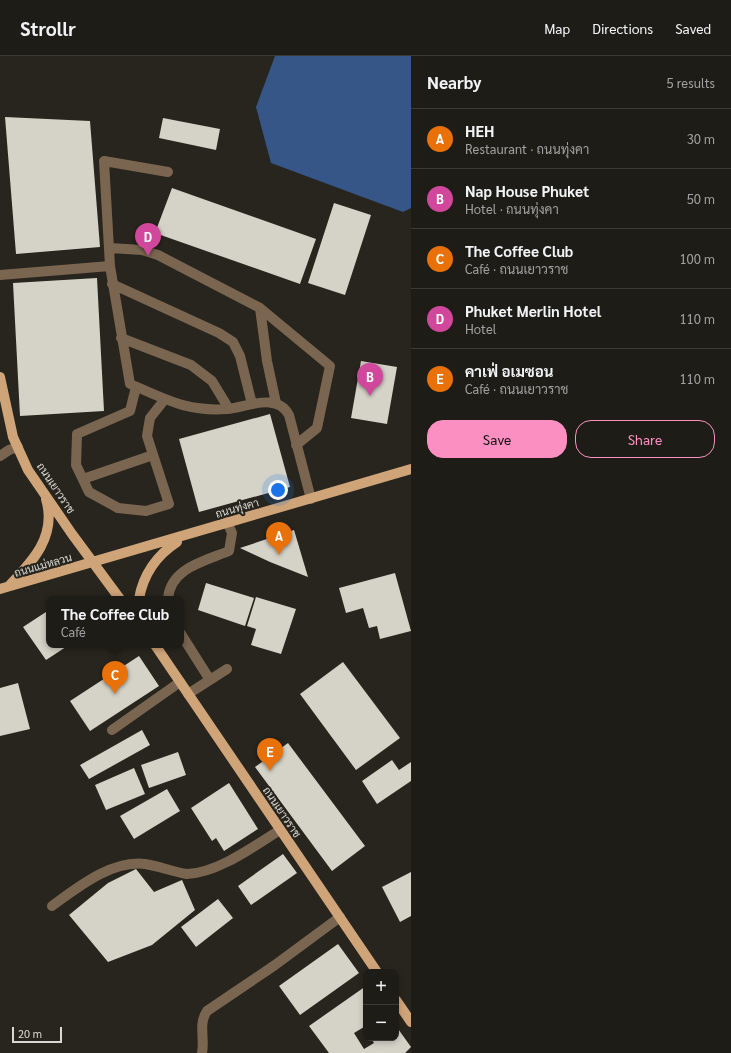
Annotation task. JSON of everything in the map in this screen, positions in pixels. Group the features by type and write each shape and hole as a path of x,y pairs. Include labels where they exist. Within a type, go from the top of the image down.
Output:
{"main road":[{"name":"ถนนเยาวราช","path":"0,377 8,416 18,447 28,470 118,596"},
{"name":"ถนนทุ่งคา","path":"93,563 227,522 411,469"},
{"path":"4,588 31,563 45,538 49,523 48,507 44,493"},
{"path":"140,596 142,585 151,567 165,550 187,535"},
{"name":"ถนนแม่หลวน","path":"4,588 93,563"},
{"name":"ถนนเยาวราช","path":"157,648 375,969"},
{"path":"399,1004 411,1022"}],"street":[{"path":"168,172 104,161 112,284 130,384 186,408 204,410 229,409 252,404 276,403 285,408 289,415 311,499"},
{"path":"110,248 142,250 158,255 260,308 330,366 317,428 296,445"},
{"path":"0,275 110,266"},
{"path":"112,284 219,333 233,342 240,356 252,404"},
{"path":"260,308 267,361 276,403"},
{"path":"121,338 191,365 212,381 229,409"},
{"path":"136,387 130,411 77,434 76,465 89,492 118,508 146,511 169,504 147,436 150,418 164,399"},
{"path":"0,456 9,450 18,447"},
{"path":"83,480 153,455"},
{"path":"169,596 173,580 180,573 229,551 232,533 227,522"},
{"path":"184,639 210,680"},
{"path":"188,694 227,669"},
{"path":"112,730 180,682"},
{"path":"52,906 79,887 105,873 126,865 145,864 187,874 193,874 221,864 280,830"},
{"path":"202,1053 202,1020 207,1011 275,965 340,917"}],"water":[{"path":"275,56 411,56 411,208 403,212 271,163 256,107"}],"building":[{"path":"5,117 90,121 100,247 16,254"},
{"path":"163,118 220,129 216,150 159,138"},
{"path":"172,188 316,239 300,284 155,233"},
{"path":"334,203 371,215 345,295 308,283"},
{"path":"97,278 104,411 20,416 13,283"},
{"path":"361,361 397,367 387,424 351,418"},
{"path":"270,414 290,487 199,512 179,439"},
{"path":"294,530 308,577 240,548"},
{"path":"395,573 411,631 380,639 377,626 369,628 363,608 346,613 339,588"},
{"path":"206,583 254,598 245,626 198,610"},
{"path":"256,597 296,609 281,654 251,645 256,629 247,626"},
{"path":"46,612 46,648 64,648 46,660 23,627"},
{"path":"139,656 159,686 90,731 70,701"},
{"path":"343,662 400,738 356,770 300,694"},
{"path":"18,683 30,729 0,736 0,688"},
{"path":"142,730 150,745 89,779 80,765"},
{"path":"288,743 365,846 332,871 255,767"},
{"path":"178,752 186,775 149,788 141,765"},
{"path":"392,760 399,770 411,762 411,781 377,804 362,781"},
{"path":"134,768 145,794 106,810 95,785"},
{"path":"229,783 258,829 224,851 216,838 212,841 191,808"},
{"path":"167,789 180,811 134,839 120,816"},
{"path":"283,854 297,873 251,905 238,886"},
{"path":"136,869 154,892 182,880 195,910 152,945 108,962 69,915 108,883"},
{"path":"411,872 411,916 400,922 382,887"},
{"path":"218,899 233,918 196,947 181,927"},
{"path":"338,944 359,973 300,1015 279,986"},
{"path":"363,988 363,1028 354,1033 364,1049 374,1043 373,1041 399,1041 399,1030 411,1047 405,1053 329,1053 309,1026"}],"place":[{"name":"Phuket Merlin Hotel","path":"148,256"},
{"name":"Nap House Phuket","path":"370,396"},
{"name":"HEH","path":"279,555"},
{"name":"The Coffee Club","path":"115,694"},
{"name":"คาเฟ่ อเมซอน","path":"270,771"}]}
